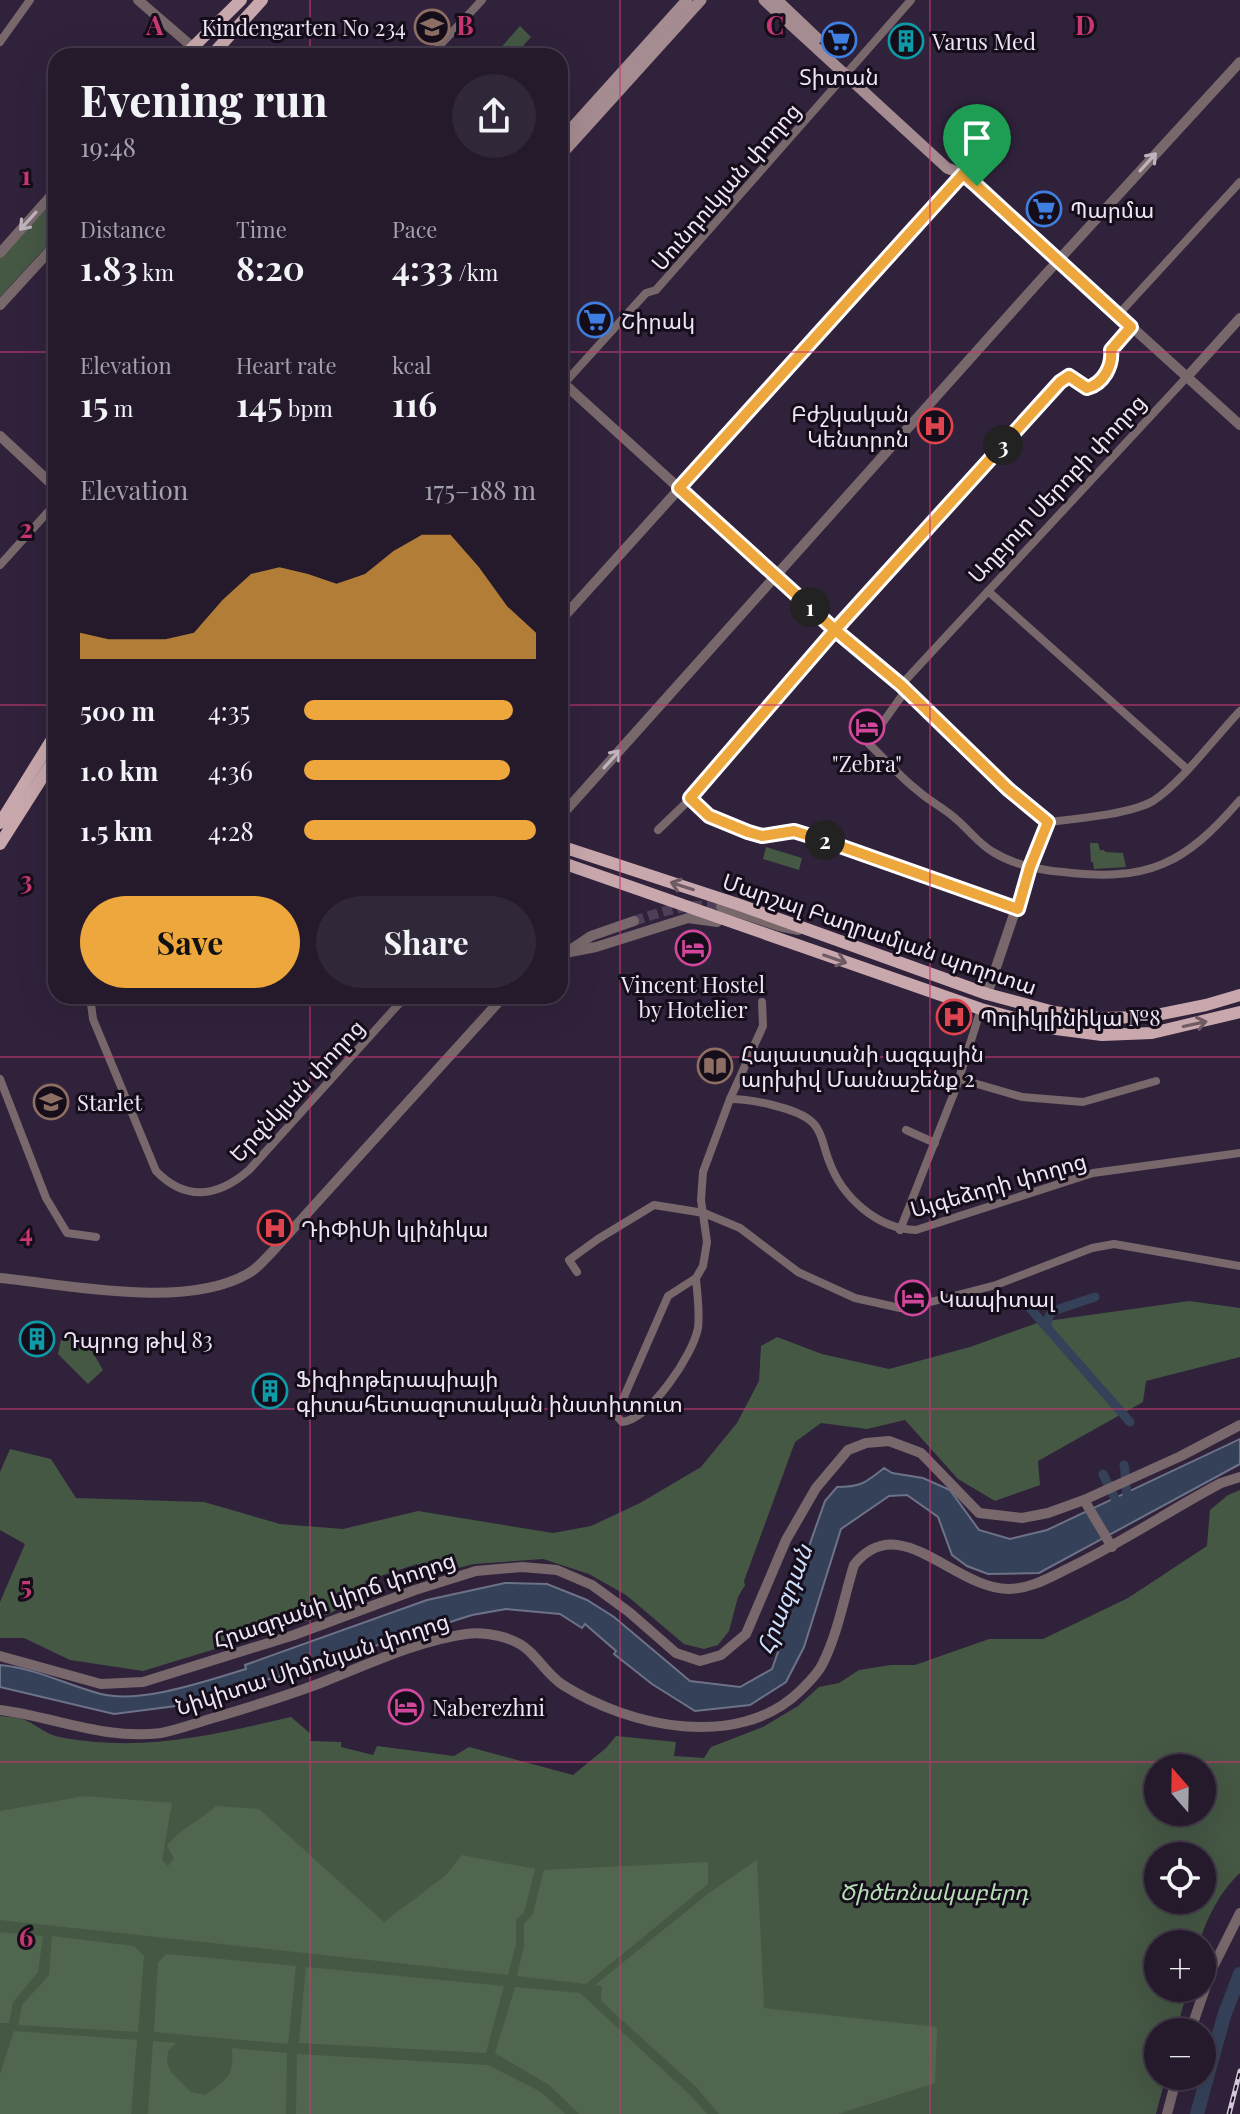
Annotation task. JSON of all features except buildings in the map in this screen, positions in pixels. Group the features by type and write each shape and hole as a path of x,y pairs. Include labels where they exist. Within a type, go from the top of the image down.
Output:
{"main road":[{"path":"198,48 241,0"},
{"path":"218,48 262,0"},
{"path":"568,132 687,0"},
{"path":"568,147 701,0"},
{"path":"764,0 847,71"},
{"path":"777,0 947,168 963,174"},
{"path":"0,844 48,749"},
{"path":"0,823 48,765"},
{"name":"Մարշալ Բաղրամյան պողոտա","path":"568,849 749,908 987,994 1054,1012 1099,1018 1147,1017 1240,995"},
{"name":"Մարշալ Բաղրամյան պողոտա","path":"568,865 981,1009 1056,1029 1102,1035 1152,1033 1240,1012"}],"street":[{"path":"0,42 30,0"},
{"path":"138,0 188,48"},
{"path":"437,48 482,0"},
{"name":"Սունդուկյան փողոց","path":"568,377 646,293 656,290 911,0"},
{"path":"568,808 1057,261 1240,62"},
{"path":"568,612 963,174 1240,425"},
{"path":"1117,316 1240,182"},
{"path":"0,253 48,199"},
{"path":"0,305 48,253"},
{"name":"Աղբյուր Սերոբի փողոց","path":"1030,867 994,853 937,803 917,791 868,743 904,688 988,591 1240,318"},
{"path":"658,830 690,798 835,630 1064,378 1073,378 1087,388 1101,381 1113,360 1111,350 1131,327"},
{"path":"568,390 904,688 1008,789 1048,822 1152,801 1187,769 1240,711"},
{"path":"0,436 48,481"},
{"path":"0,565 48,512"},
{"path":"988,591 1187,769"},
{"path":"690,798 709,816 748,832 762,836 794,831 1018,909"},
{"path":"1030,867 1093,875 1137,874 1154,869 1210,834 1240,800"},
{"path":"987,994 1048,822"},
{"path":"721,907 779,926 807,931"},
{"path":"568,952 596,947 688,918 706,919 761,933"},
{"path":"568,950 591,936 634,921"},
{"path":"696,1278 698,1329 671,1384 633,1421 622,1422 616,1415 668,1296 696,1278 703,1266 707,1242 701,1200 703,1172 730,1099 763,1026 762,1002"},
{"name":"Երզնկյան փողոց","path":"91,1004 93,1019 156,1171 178,1188 193,1193 226,1186 249,1170 399,1004"},
{"path":"0,1278 115,1291 189,1292 231,1281 251,1272 497,1004"},
{"path":"900,1230 960,1079 981,1009"},
{"path":"0,1079 46,1198 67,1233 96,1237"},
{"path":"960,1079 1022,1097 1083,1102 1156,1081"},
{"name":"Այգեձորի փողոց","path":"730,1099 748,1099 802,1115 814,1123 840,1185 862,1209 900,1230 916,1230 1093,1173 1240,1153"},
{"path":"906,1130 935,1143"},
{"path":"577,1272 569,1260 654,1205 704,1213 740,1228 798,1272 855,1298 900,1308 996,1285 1092,1248 1114,1244 1240,1266"},
{"name":"Հրազդանի կիրճ փողոց","path":"0,1656 101,1684 143,1682 294,1635 476,1571 522,1567 557,1570 592,1585 676,1653 700,1661 721,1655 746,1634 786,1540 816,1488 848,1450 866,1443 889,1441 921,1453 979,1513 1022,1518 1086,1503 1095,1495 1240,1425"},
{"name":"Նիկիտա Սիմոնյան փողոց","path":"0,1710 119,1735 162,1733 286,1696 413,1646 469,1633 514,1641 528,1649 558,1682 588,1701 631,1716 713,1727 766,1716 780,1708 810,1681 823,1665 854,1565 863,1554 876,1546 888,1543 911,1547 986,1587 1010,1589 1036,1585 1201,1493 1240,1477"},
{"path":"1086,1503 1109,1543"},
{"path":"1195,2018 1211,1971 1240,1913"},
{"path":"1167,2114 1173,2090"}],"green space":[{"path":"520,26 531,37 521,48 501,48"},
{"path":"48,206 48,245 0,297 0,258"},
{"path":"1090,843 1098,843 1100,850 1105,852 1123,853 1126,867 1094,869"},
{"path":"766,847 802,858 799,870 763,859"},
{"path":"1189,1301 1240,1308 1240,1357 1146,1381 1143,1402 1038,1461 1040,1485 995,1501 958,1479 905,1420 867,1429 821,1423 795,1442 745,1585 738,1597 729,1631 718,1645 704,1649 684,1644 626,1595 589,1574 543,1559 474,1564 422,1577 417,1564 365,1581 369,1594 326,1615 143,1671 70,1660 24,1638 0,1638 0,1602 25,1544 0,1530 0,1472 10,1449 51,1459 76,1498 204,1502 280,1524 343,1529 418,1511 553,1533 591,1526 640,1503 701,1467 737,1423 759,1381 761,1346 777,1337 822,1354 889,1369 970,1347 1040,1322"},
{"path":"62,1335 85,1339 103,1370 88,1384 58,1354"},
{"name":"Ծիծեռնակաբերդ","path":"1240,1490 1240,1873 1216,1904 1216,1842 1144,1842 1144,1914 1211,1914 1204,1930 1144,1930 1144,2002 1184,2002 1180,2018 1144,2018 1144,2090 1162,2090 1156,2114 0,2114 0,1716 25,1720 57,1737 123,1743 179,1740 291,1717 311,1734 310,1741 341,1742 341,1747 373,1755 377,1746 454,1756 469,1747 573,1775 616,1736 676,1742 674,1756 704,1758 711,1747 763,1727 798,1706 819,1687 839,1683 859,1670 915,1665 989,1639 1043,1639 1128,1598 1207,1546 1210,1510 1228,1495"},
{"path":"85,1796 172,1803 162,1860 168,1866 174,1858 167,1846 216,1806 259,1809 384,1922 445,1876 462,1855 535,1869 524,1913 516,1919 516,1944 508,1975 0,1920 0,1811"},
{"path":"757,1860 764,2008 937,2027 935,2083 838,2114 719,2114 697,2088 601,2001 602,1986 595,1985 709,1893"},
{"path":"708,1862 708,1884 586,1984 517,1976 524,1946 524,1924 533,1914 544,1870"},
{"path":"0,1932 43,1936 38,1972 13,2002 9,2023 0,2023"},
{"path":"52,1936 134,1946 144,1956 138,2032 18,2025 22,2005 49,1975"},
{"path":"166,1954 296,1966 288,2044 154,2032 158,1963"},
{"path":"306,1967 504,1986 486,2053 299,2043"},
{"path":"515,1987 580,1993 707,2114 579,2114 549,2085 495,2053"},
{"path":"14,2031 137,2040 131,2114 0,2114 0,2074"},
{"path":"153,2041 176,2043 168,2051 167,2063 171,2072 191,2092 205,2095 228,2076 232,2065 232,2048 287,2053 286,2114 148,2114"},
{"path":"297,2054 488,2065 541,2092 565,2114 296,2114"}],"water":[{"path":"1240,1439 1240,1464 1039,1573 988,1574 967,1566 952,1555 938,1517 907,1495 889,1496 841,1529 804,1647 786,1682 750,1705 695,1711 652,1684 614,1654 616,1651 585,1624 582,1628 560,1614 506,1609 472,1615 278,1677 200,1696 176,1706 114,1714 0,1687 0,1665 38,1673 101,1694 135,1696 174,1690 246,1669 245,1665 427,1600 505,1583 547,1584 587,1600 614,1617 690,1681 740,1687 772,1669 779,1649 767,1631 802,1566 825,1501 837,1487 863,1483 884,1468 892,1473 923,1478 950,1490 979,1530 1010,1539 1047,1530"}],"waterway":[{"path":"1047,1327 1053,1311 1095,1297"},
{"path":"1028,1306 1130,1422"},
{"path":"1124,1465 1130,1501"},
{"path":"1103,1474 1119,1507"},
{"name":"Հրազդան","path":"1197,2114 1224,2016 1240,1974"}],"tunnel":[{"path":"634,921 677,908 721,907"}],"railway":[{"path":"1229,2114 1240,2071"}],"place":[{"name":"Kindengarten No 234","path":"432,27"},
{"name":"Տիտան","path":"839,40"},
{"name":"Varus Med","path":"906,41"},
{"name":"Պարմա","path":"1044,209"},
{"name":"Շիրակ","path":"595,320"},
{"name":"Բժշկական Կենտրոն","path":"935,426"},
{"name":"\"Zebra\"","path":"867,727"},
{"name":"Vincent Hostel by Hotelier","path":"693,948"},
{"name":"Պոլիկլինիկա №8","path":"954,1017"},
{"name":"Հայաստանի ազգային արխիվ Մասնաշենք 2","path":"715,1066"},
{"name":"Starlet","path":"51,1102"},
{"name":"ԴիՓիՍի կլինիկա","path":"275,1228"},
{"name":"Կապիտալ","path":"913,1298"},
{"name":"Դպրոց թիվ 83","path":"37,1339"},
{"name":"Ֆիզիոթերապիայի գիտահետազոտական ինստիտուտ","path":"270,1391"},
{"name":"Naberezhni","path":"406,1707"}],"route":[{"path":"977,186 963,174 679,488 835,630 901,685 1008,789 1048,822 1018,909 794,831 762,836 748,832 709,816 690,798 835,630 1060,382 1069,376 1087,388 1101,381 1113,360 1111,350 1131,327 977,186"}]}
